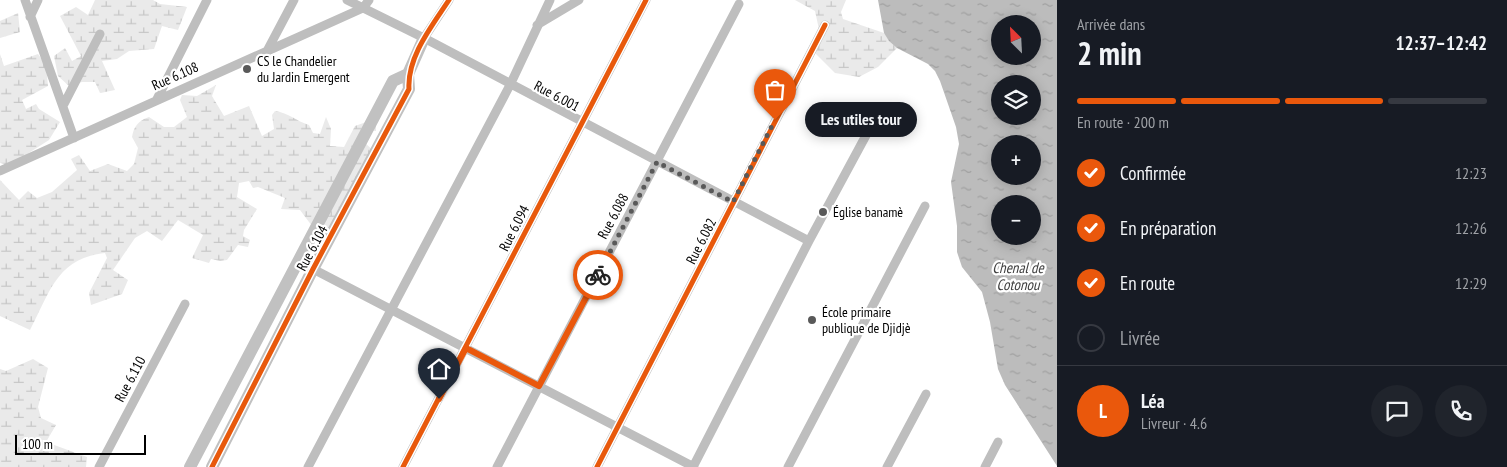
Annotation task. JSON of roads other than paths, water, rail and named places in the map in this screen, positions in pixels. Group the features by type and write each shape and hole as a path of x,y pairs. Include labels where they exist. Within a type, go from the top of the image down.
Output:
{"street":[{"path":"25,0 64,104 74,138"},
{"path":"30,17 38,0"},
{"path":"157,99 207,0"},
{"path":"267,50 294,0"},
{"name":"Rue 6.001","path":"347,0 424,38 808,241"},
{"path":"363,8 369,0"},
{"path":"424,38 449,0"},
{"path":"308,467 510,84 550,0"},
{"path":"537,25 578,0"},
{"name":"Rue 6.094","path":"403,467 646,0"},
{"name":"Rue 6.088","path":"498,467 739,4"},
{"name":"Rue 6.108","path":"0,172 157,99 363,8"},
{"name":"Rue 6.082","path":"597,467 825,25"},
{"path":"64,104 100,34"},
{"name":"Rue 6.104","path":"212,467 313,269 409,89 408,74 424,38"},
{"name":"Rue 6.104","path":"190,467 393,81 408,74"},
{"path":"313,269 693,467 808,241 877,115"},
{"path":"788,467 925,206"},
{"name":"Rue 6.110","path":"99,467 185,304"},
{"path":"887,467 926,394"},
{"path":"985,467 998,442"}],"water":[{"name":"Chenal de Cotonou","path":"878,0 1057,0 1057,466 1005,385 998,369 990,322 982,292 962,267 957,252 957,226 951,182 959,144 956,127 940,81 935,71 928,64 897,48 884,33"}],"place":[{"name":"CS le Chandelier du Jardin Emergent","path":"247,69"},
{"name":"Les utiles tour","path":"775,120"},
{"name":"Église banamè","path":"823,212"},
{"name":"École primaire publique de Djidjè","path":"812,320"}]}
